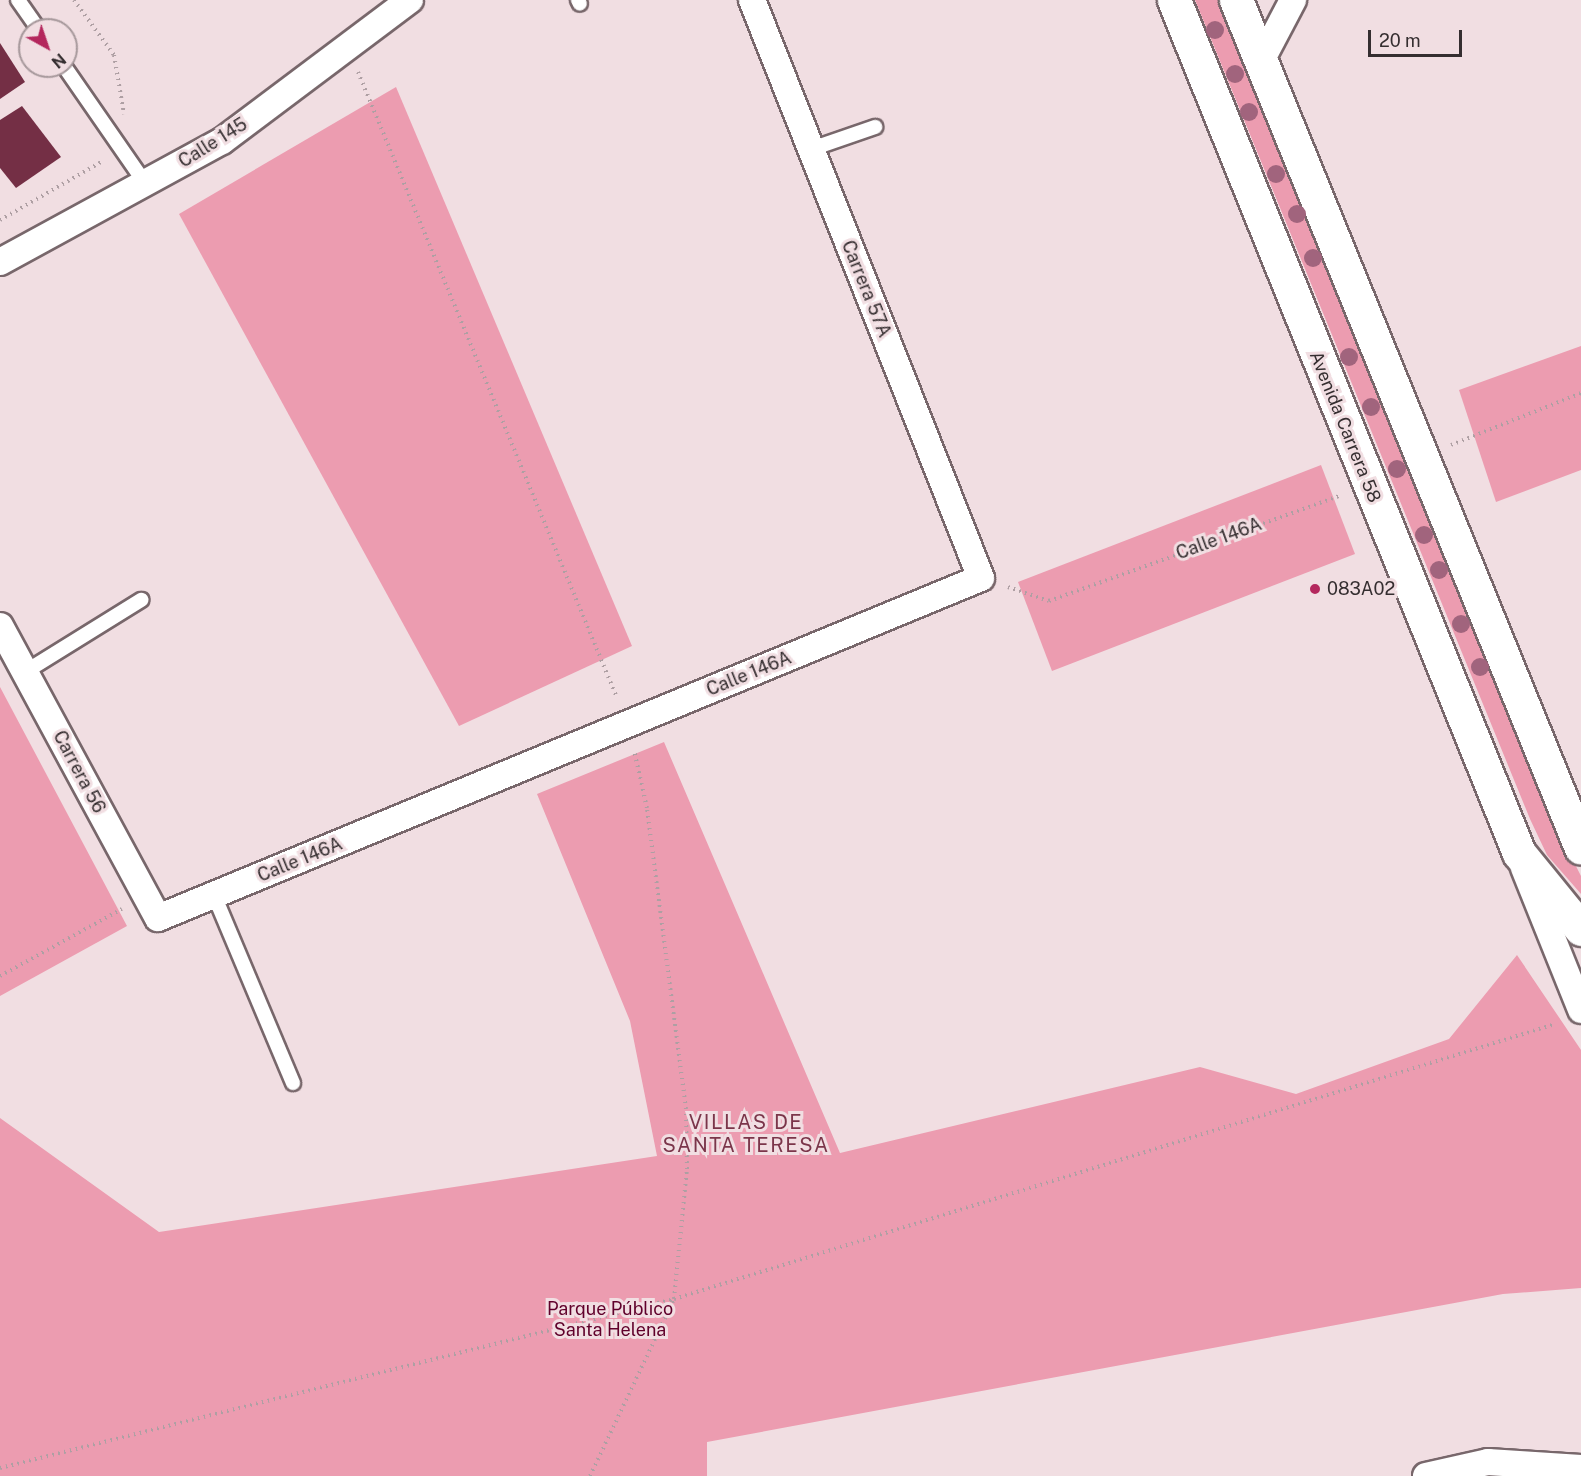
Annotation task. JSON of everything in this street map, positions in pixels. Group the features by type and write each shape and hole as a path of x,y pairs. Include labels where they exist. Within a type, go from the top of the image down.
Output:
{"main road":[{"name":"Avenida Carrera 58","path":"1174,0 1519,853 1581,929"},
{"path":"1236,0 1581,848"}],"street":[{"name":"Calle 145","path":"0,262 222,141 410,0"},
{"name":"Carrera 57A","path":"752,0 981,578"},
{"path":"1261,61 1293,0"},
{"name":"Calle 146A","path":"152,907 214,895 981,578"},
{"name":"Carrera 56","path":"0,626 152,907"},
{"name":"Avenida Carrera 58","path":"1519,853 1581,1010"},
{"path":"1426,1476 1488,1462 1581,1468"}],"lane":[{"path":"18,0 31,18"},
{"path":"72,78 145,183"},
{"path":"811,149 875,127"},
{"path":"25,672 141,600"},
{"path":"214,895 293,1083"}],"path":[{"path":"348,47 628,724 647,808 686,1109 687,1169 674,1299 590,1476"},
{"path":"1447,447 1581,393"},
{"name":"Calle 146A","path":"981,578 1049,601 1346,493"},
{"path":"0,976 152,907"},
{"path":"0,1468 674,1299 1552,1025"}],"green space":[{"path":"1195,0 1218,0 1551,817 1581,876 1581,894 1547,855 1530,819"},
{"path":"396,87 632,646 459,726 179,214"},
{"path":"1581,346 1581,470 1496,502 1459,390"},
{"path":"1321,465 1355,554 1052,671 1018,582"},
{"path":"0,687 127,926 0,996"},
{"name":"Parque Público Santa Helena","path":"664,742 840,1153 1200,1067 1296,1094 1449,1039 1517,955 1581,1050 1581,1288 1503,1294 707,1442 707,1476 0,1476 0,1118 159,1232 657,1156 630,1021 537,794"}],"building":[{"path":"0,43 18,71 18,78 22,78 25,82 0,99"},
{"path":"22,106 61,157 16,188 0,168 0,120"}],"place":[{"name":"083A02","path":"1315,589"}],"district":[{"name":"VILLAS DE SANTA TERESA","path":"746,1134"}]}
